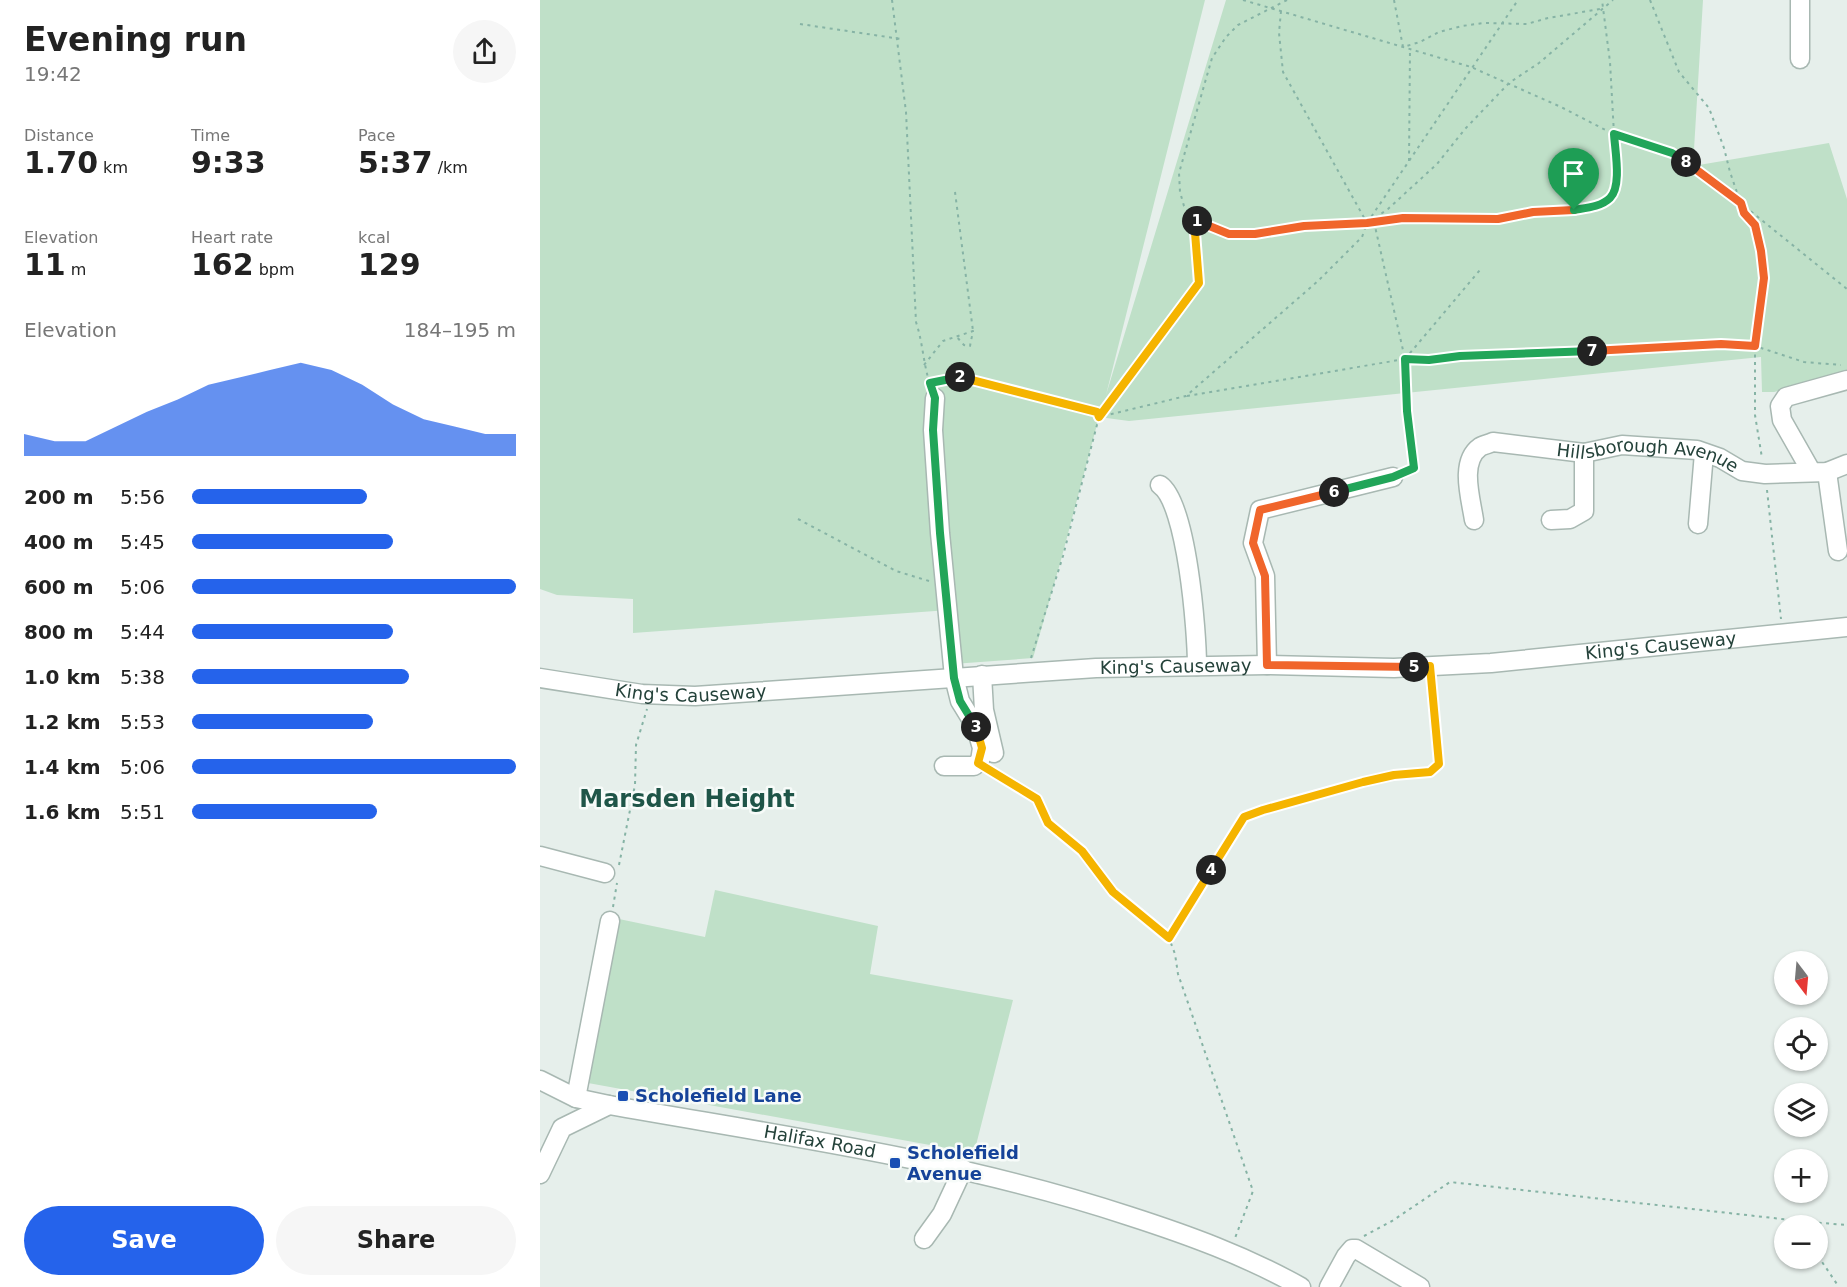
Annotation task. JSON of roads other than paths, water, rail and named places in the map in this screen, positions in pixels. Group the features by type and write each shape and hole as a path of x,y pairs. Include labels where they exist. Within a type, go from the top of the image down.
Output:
{"street":[{"path":"1800,0 1800,59"},
{"path":"1838,551 1819,472 1782,420 1780,406 1786,397 1847,380"},
{"path":"932,390 940,533 954,678 960,701 976,727 982,748 978,763 974,766 944,766"},
{"name":"Hillsborough Avenue","path":"1476,523 1468,476 1471,458 1480,447 1493,442 1584,453 1622,445 1697,450 1720,458 1742,471 1765,474 1819,472 1847,464"},
{"path":"1551,520 1578,516 1584,511 1584,453"},
{"path":"1698,524 1704,453"},
{"path":"1267,665 1265,576 1253,543 1260,510 1393,477"},
{"path":"1160,485 1167,490 1175,506 1179,523 1196,622 1197,666"},
{"name":"King's Causeway","path":"540,678 651,694 695,696 1096,668 1267,665 1394,668 1491,663 1847,627"},
{"path":"982,675 984,710 994,753"},
{"path":"540,856 614,875"},
{"path":"576,1098 610,921"},
{"name":"Halifax Road","path":"540,1080 576,1098 609,1106 963,1169 1089,1202 1194,1237 1268,1268 1301,1287"},
{"path":"540,1174 562,1128 609,1106"},
{"path":"924,1239 942,1214 963,1169"},
{"path":"1329,1287 1352,1249 1356,1249 1420,1287"}],"place":[{"name":"Scholefield Lane","path":"623,1096"},
{"name":"Scholefield Avenue","path":"895,1163"}],"district":[{"name":"Marsden Height","path":"687,799"}]}
